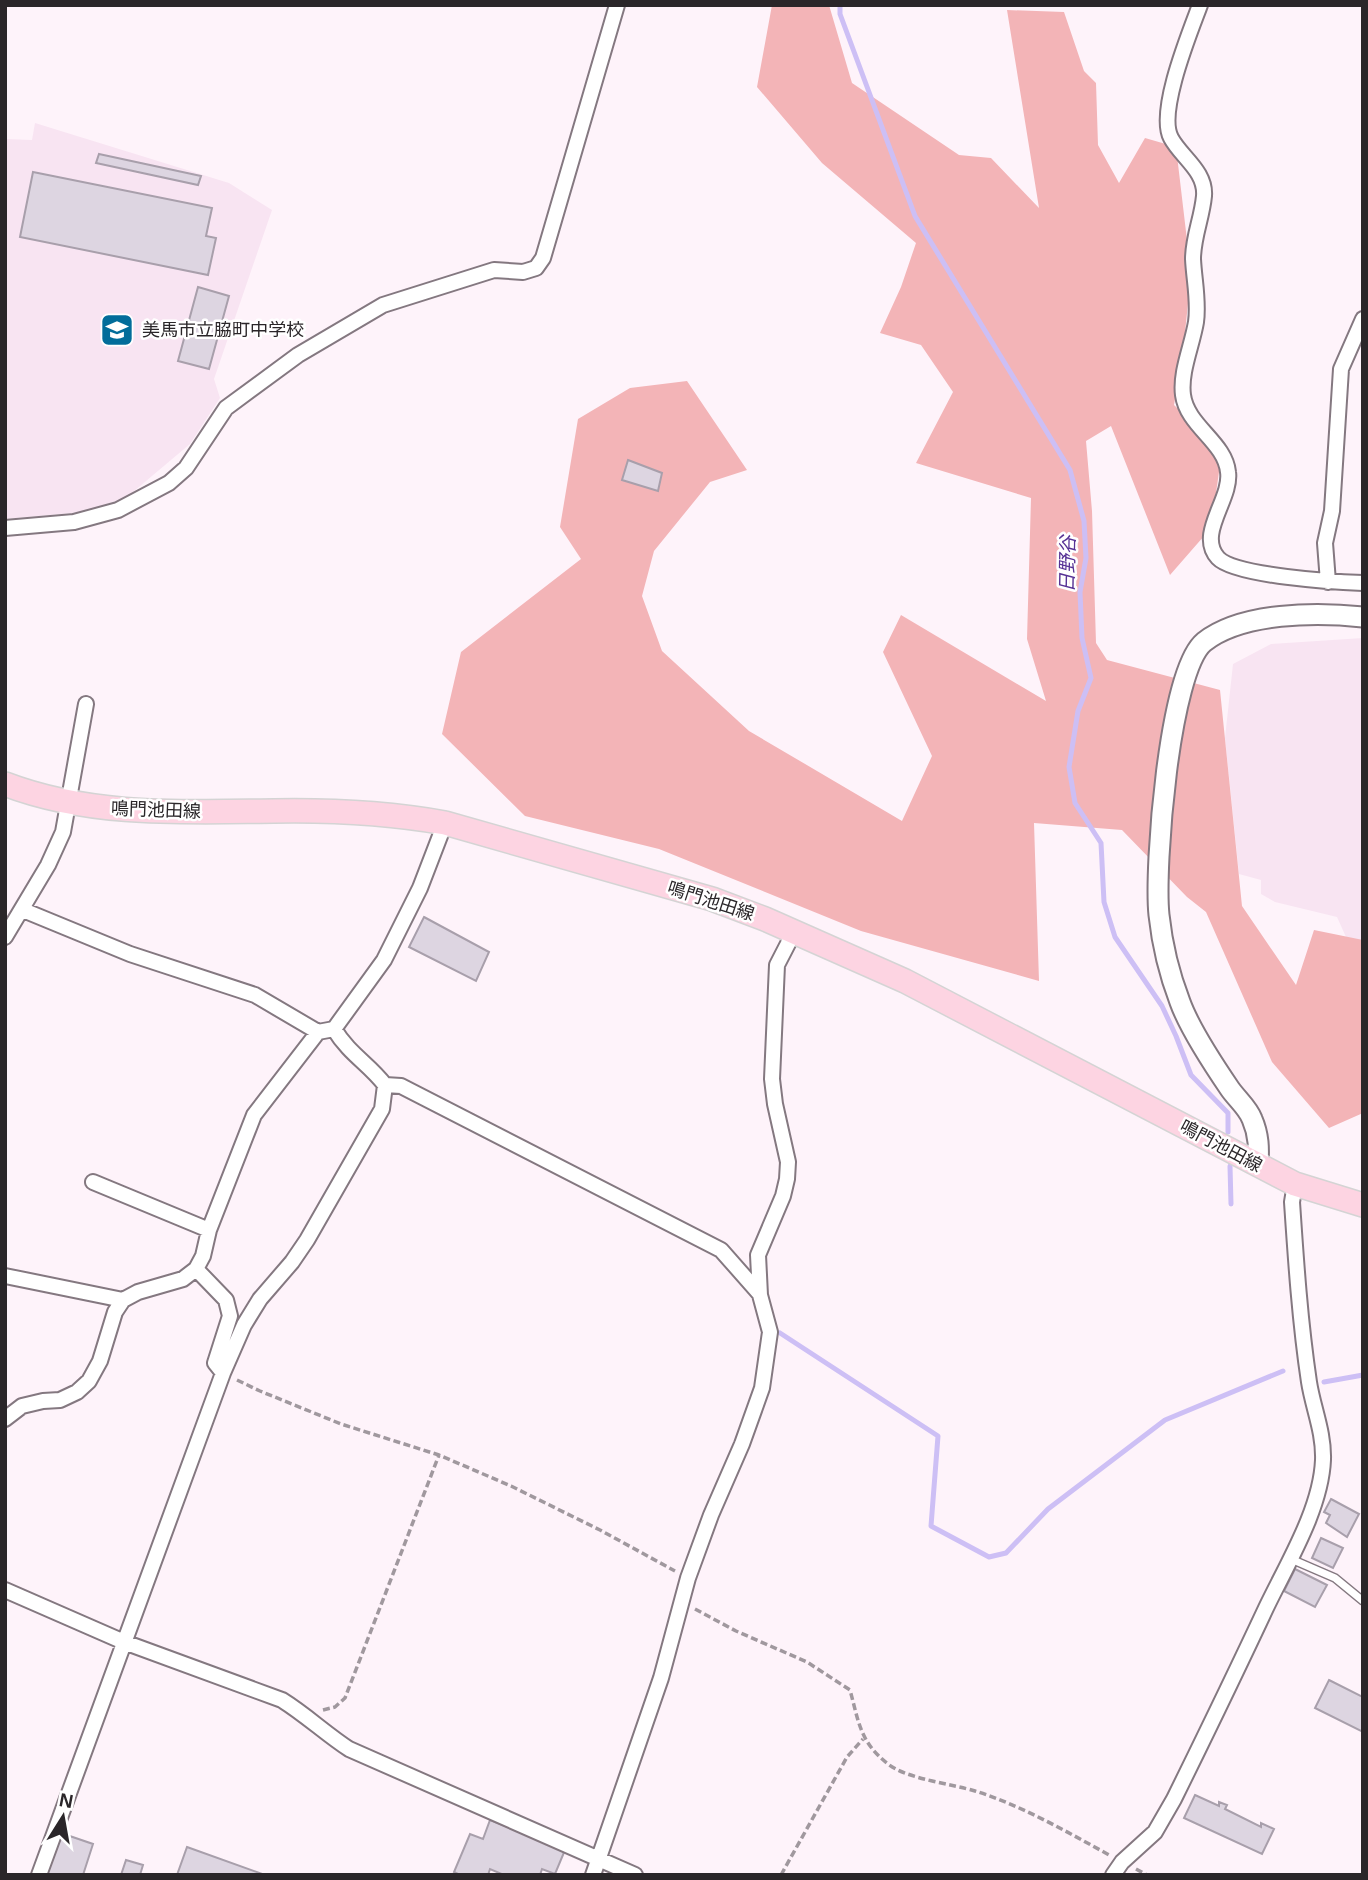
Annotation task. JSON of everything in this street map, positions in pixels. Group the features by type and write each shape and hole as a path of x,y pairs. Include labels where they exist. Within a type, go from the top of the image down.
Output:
{"main road":[{"name":"鳴門池田線","path":"5,784 31,794 70,803 130,810 407,816 445,823 712,899 905,981 1295,1184 1363,1205"}],"street":[{"path":"5,528 75,522 118,510 169,484 186,468 226,408 298,355 383,305 494,270 523,272 536,268 542,258 617,5"},
{"path":"1200,5 1180,55 1167,126 1170,137 1203,183 1204,196 1194,241 1193,259 1198,304 1183,383 1184,400 1191,416 1222,454 1228,471 1227,491 1212,528 1211,546 1218,559 1240,569 1328,582 1363,583"},
{"path":"1328,582 1325,543 1332,511 1341,369 1363,319"},
{"path":"1258,1165 1260,1145 1252,1117 1216,1067 1180,1004 1161,926 1161,821 1172,738 1184,676 1202,643 1223,631 1250,621 1301,615 1363,617"},
{"path":"5,937 23,910 63,832 86,704"},
{"path":"23,910 131,954 255,995 318,1032 334,1029 384,960 420,888 445,823"},
{"path":"593,1875 661,1678 688,1578 762,1388 770,1332 760,1295 758,1255 783,1196 788,1162 772,1079 777,965 794,932"},
{"path":"334,1029 356,1058 374,1070 386,1085 401,1086 721,1250 760,1295"},
{"path":"5,1419 22,1406 60,1400 77,1392 89,1381 100,1361 115,1312 123,1300 138,1292 183,1279 196,1269 204,1256 209,1230 254,1115 318,1032"},
{"path":"39,1875 223,1373 244,1325 260,1299 307,1240 382,1110 386,1085"},
{"path":"93,1182 209,1230"},
{"path":"1113,1875 1122,1862 1155,1832 1174,1799 1310,1515 1319,1486 1323,1462 1322,1439 1309,1385 1303,1330 1292,1202 1295,1184"},
{"path":"196,1269 226,1300 230,1316 215,1363 223,1373"},
{"path":"5,1276 123,1300"},
{"path":"5,1590 124,1642 282,1700 349,1749 635,1875"}],"lane":[{"path":"1290,1558 1335,1578 1363,1601"}],"path":[{"path":"223,1373 341,1424 439,1455 511,1486 688,1578"},
{"path":"304,1714 335,1707 345,1698 439,1455"},
{"path":"682,1601 736,1631 807,1662 850,1690 863,1738 890,1766 923,1778 976,1791 1034,1814 1122,1862"},
{"path":"781,1875 846,1757 863,1738"}],"shaded area":[{"path":"772,5 829,5 852,83 959,155 991,158 1039,208 1007,10 1064,12 1084,71 1096,83 1098,145 1119,183 1145,138 1176,147 1191,274 1183,352 1174,405 1222,451 1211,528 1170,575 1111,426 1086,441 1092,511 1096,643 1107,660 1220,690 1242,906 1296,985 1314,930 1363,940 1363,1113 1329,1128 1272,1062 1206,912 1187,897 1122,830 1034,823 1039,981 861,931 659,849 525,816 442,734 461,652 581,559 560,527 578,419 630,388 687,381 747,470 710,482 654,551 642,596 662,651 749,731 902,821 932,756 883,652 901,615 1046,701 1027,639 1031,498 916,463 953,392 921,345 880,333 901,287 916,243 822,163 757,87"},
{"name":"美馬市立脇町中学校","path":"35,123 229,183 272,210 214,379 220,398 190,444 127,497 83,512 5,519 5,139 32,140"},
{"path":"1363,638 1363,941 1346,937 1337,917 1275,902 1261,894 1261,880 1239,874 1225,738 1233,664 1271,644"}],"building":[{"path":"99,154 201,176 198,185 96,163"},
{"path":"33,172 212,208 206,236 216,238 208,275 20,237"},
{"path":"198,287 229,296 209,369 178,361"},
{"path":"628,460 662,473 658,491 622,480"},
{"path":"424,917 489,952 476,981 409,947"},
{"path":"1331,1499 1359,1514 1347,1537 1326,1523 1330,1515 1324,1512"},
{"path":"1321,1538 1343,1548 1333,1568 1312,1558"},
{"path":"1295,1569 1327,1585 1315,1607 1284,1591"},
{"path":"1329,1680 1363,1697 1363,1732 1315,1708"},
{"path":"1195,1795 1219,1806 1219,1802 1227,1805 1225,1809 1261,1827 1261,1823 1274,1829 1262,1854 1184,1818"},
{"path":"490,1820 565,1850 555,1874 542,1869 540,1875 504,1875 490,1869 488,1875 460,1875 454,1872 470,1834 483,1839"},
{"path":"58,1832 93,1844 83,1875 43,1875"},
{"path":"187,1847 265,1875 177,1875"},
{"path":"126,1860 143,1865 140,1875 121,1875"}],"waterway":[{"name":"日野谷","path":"840,5 840,14 915,216 1070,470 1084,521 1086,558 1080,592 1082,638 1091,678 1078,711 1069,767 1075,803 1101,843 1104,902 1115,937 1162,1006 1191,1075 1228,1113 1228,1132"},
{"name":"日野谷","path":"1230,1166 1231,1204"},
{"path":"780,1333 938,1436 931,1526 989,1557 1006,1553 1048,1509 1165,1420 1283,1371"},
{"path":"1324,1382 1363,1375"}],"place":[{"name":"美馬市立脇町中学校","path":"117,330"}]}
